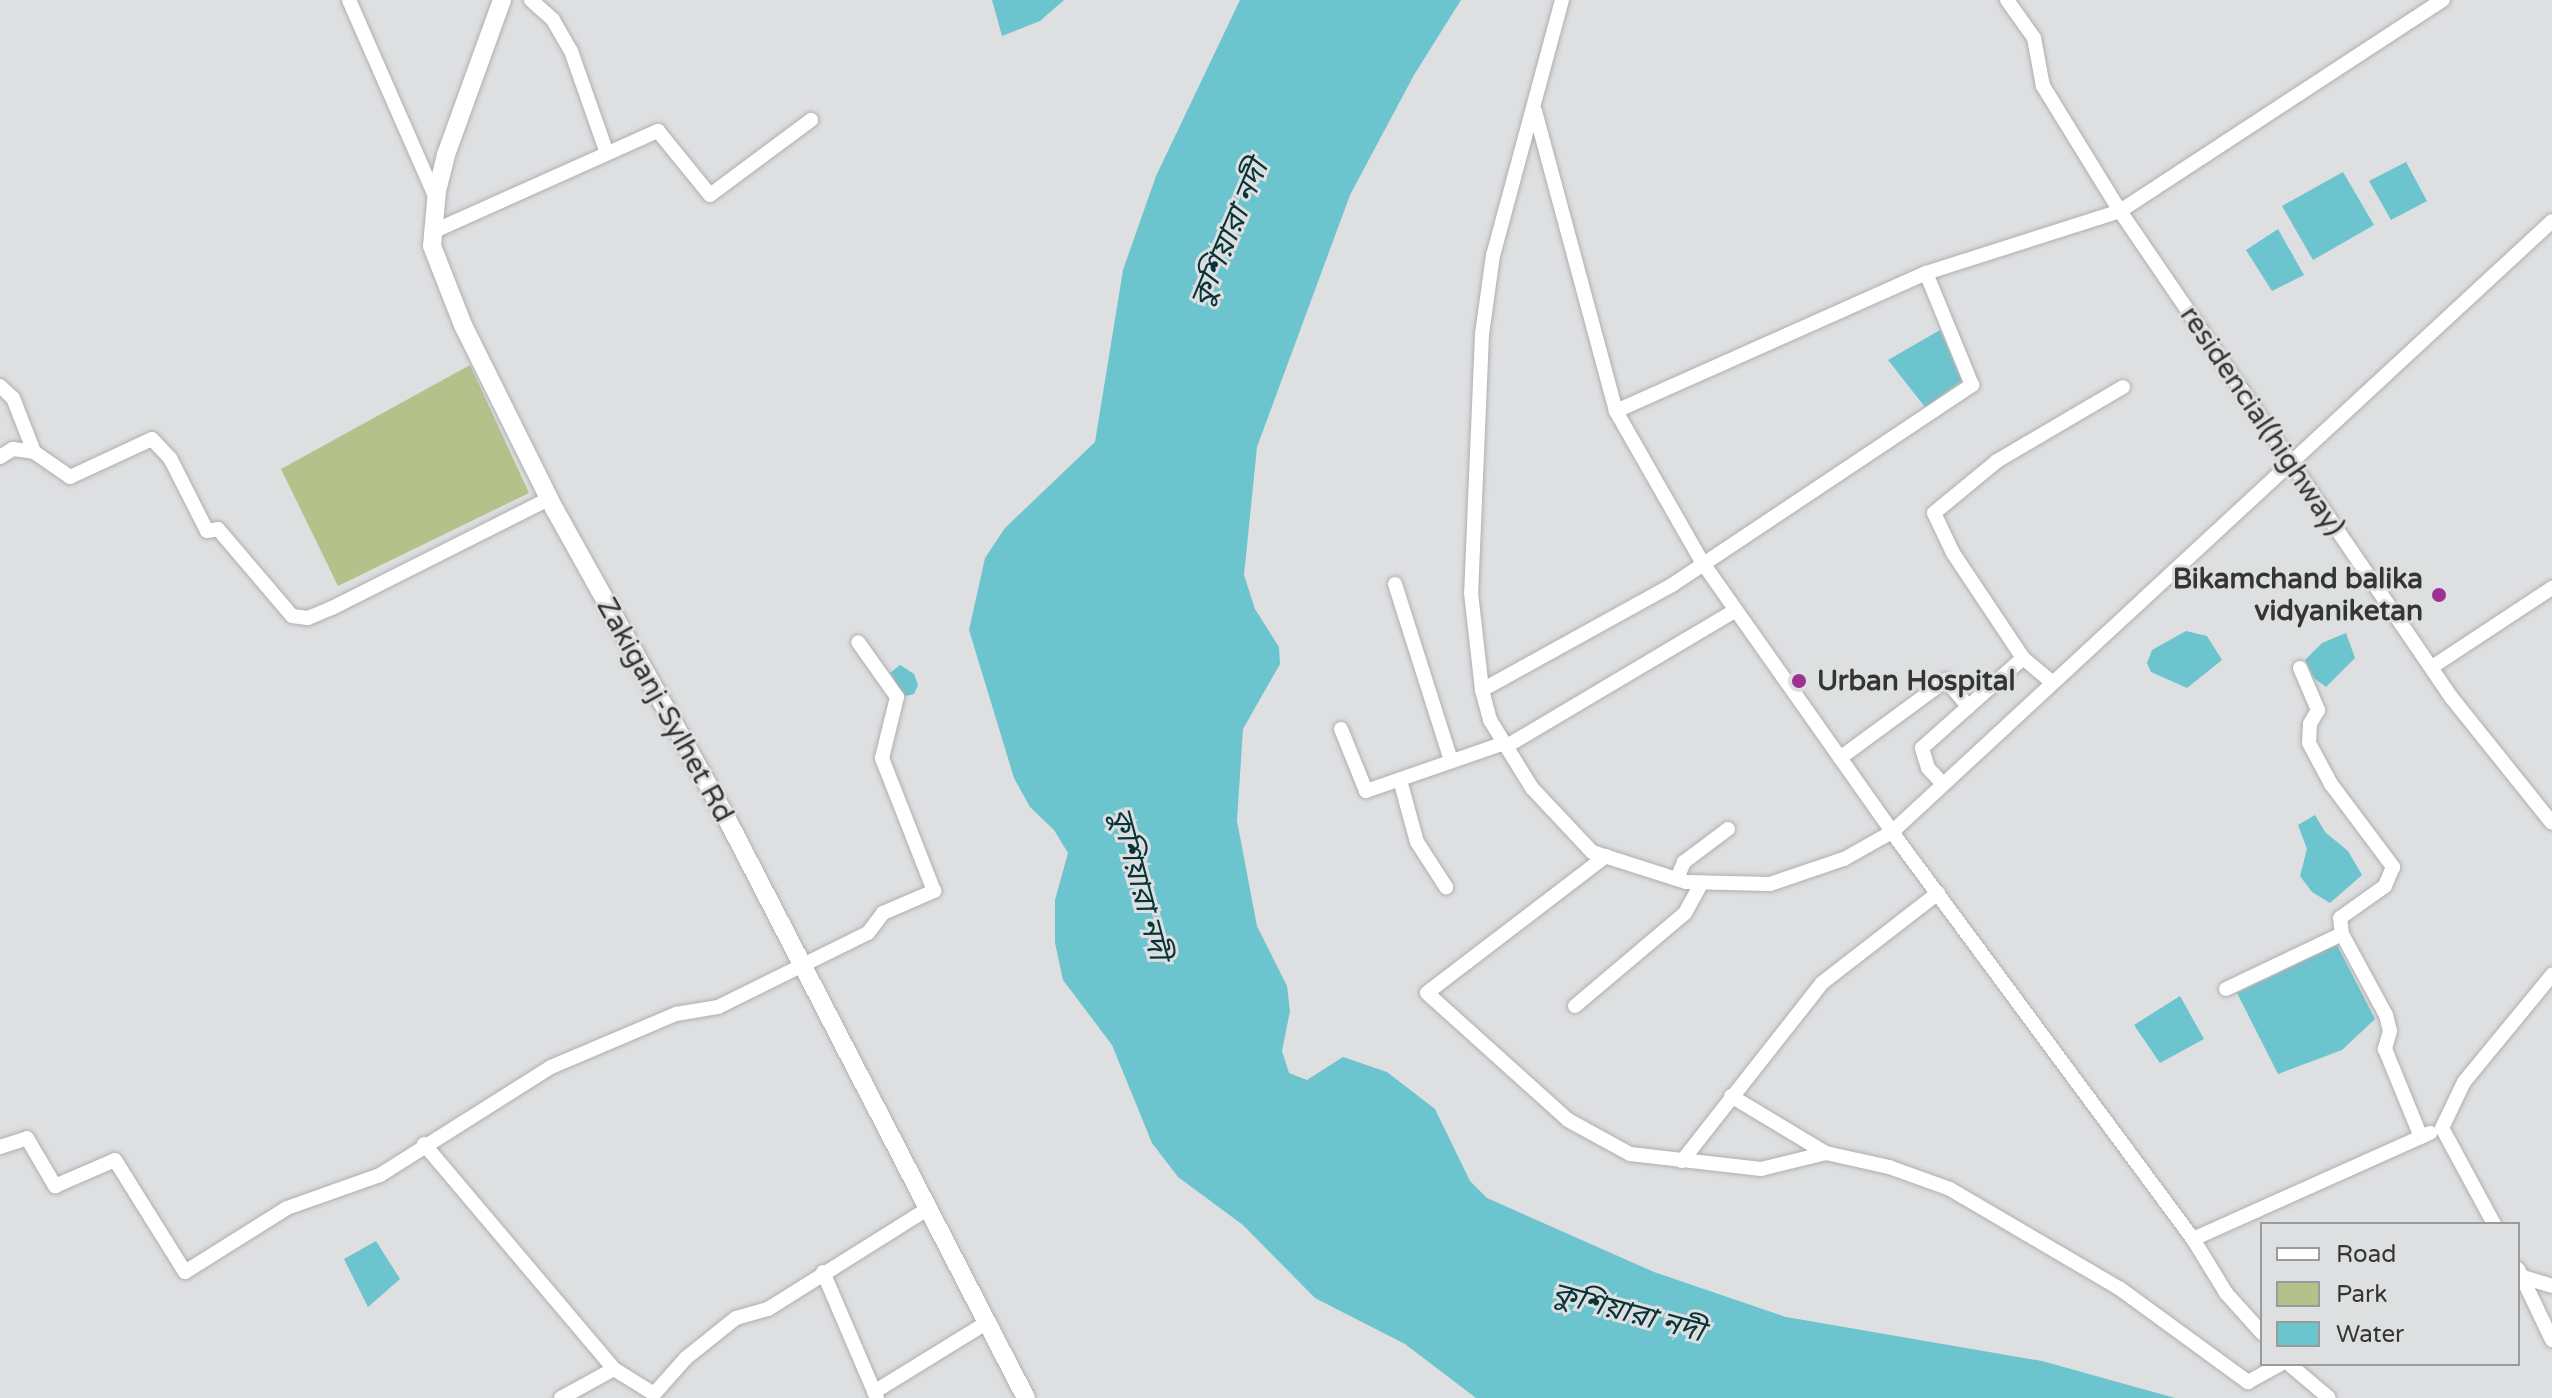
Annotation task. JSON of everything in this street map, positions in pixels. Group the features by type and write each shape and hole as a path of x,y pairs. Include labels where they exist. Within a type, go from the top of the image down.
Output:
{"main road":[{"name":"Zakiganj-Sylhet Rd","path":"502,0 477,62 436,198 432,246 463,325 549,499 727,819 800,967 1026,1398"}],"street":[{"path":"349,0 436,198"},
{"path":"531,0 553,20 571,51 607,153"},
{"path":"1562,0 1535,109 1493,255 1482,334 1471,593 1482,690 1490,720 1532,788 1592,852 1677,879 1770,884 1844,859 1892,832 2288,460 2552,221"},
{"name":"residencial(highway)","path":"2007,0 2034,38 2043,86 2120,211 2432,667 2552,823"},
{"path":"1616,411 1926,273 2120,211 2443,0"},
{"path":"1535,109 1616,411 1702,562 1892,832 2193,1239 2226,1293 2260,1331"},
{"path":"432,232 658,131 710,195 811,120"},
{"path":"1482,690 1628,611 1817,492 1972,385 1926,273"},
{"path":"0,386 13,398 34,452"},
{"path":"2052,682 2023,658 1953,553 1934,513 1997,461 2123,387"},
{"path":"0,457 13,449 34,452 70,477 152,439 170,458 207,531 218,529 292,616 308,618 549,499"},
{"path":"1395,584 1451,761"},
{"path":"2432,667 2552,588"},
{"path":"1341,729 1361,789 1400,780 1506,745 1736,610"},
{"path":"0,1147 27,1138 55,1186 115,1160 185,1272 287,1208 380,1175 424,1144 591,1049 676,1014 718,1007 868,933 883,913 934,891 882,758 897,697 858,642"},
{"path":"1943,784 1928,768 1922,748 2023,658"},
{"path":"2300,668 2318,710 2310,724 2309,743 2331,784 2393,867 2385,886 2340,918 2342,934 2386,1015 2390,1031 2385,1049 2421,1137"},
{"path":"1840,758 1946,680 1969,707"},
{"path":"1400,780 1417,842 1446,887"},
{"path":"1677,879 1684,862 1728,829"},
{"path":"1606,856 1427,993 1568,1120 1630,1154 1761,1169 1826,1153"},
{"path":"1575,1006 1685,913 1702,882"},
{"path":"1682,1161 1822,983 1938,893"},
{"path":"2226,989 2342,934"},
{"path":"2193,1239 2442,1128 2464,1082 2552,975"},
{"path":"1731,1096 1826,1153 1889,1167 1950,1189 2144,1303 2181,1338 2248,1382 2276,1366"},
{"path":"2442,1128 2493,1222"},
{"path":"424,1144 614,1369 654,1394 686,1358 736,1318 768,1309 926,1210"},
{"path":"823,1272 876,1395 986,1323"},
{"path":"2520,1273 2552,1286"},
{"path":"2520,1273 2552,1340"},
{"path":"2291,1366 2329,1398"},
{"path":"561,1398 614,1369"}],"green space":[{"path":"470,365 529,493 338,586 281,469"}],"water":[{"path":"992,0 1064,0 1040,21 1002,36"},
{"name":"কুশিয়ারা নদী","path":"1240,0 1461,0 1414,75 1350,195 1257,447 1244,575 1255,609 1279,647 1280,664 1243,729 1237,821 1257,926 1287,986 1290,1011 1282,1051 1289,1073 1307,1080 1343,1057 1387,1072 1435,1109 1470,1181 1487,1198 1654,1272 1786,1317 2042,1361 2175,1398 1476,1398 1405,1344 1315,1298 1243,1225 1178,1177 1152,1143 1112,1045 1063,980 1055,943 1055,900 1068,853 1054,830 1030,807 1014,778 969,630 985,558 1005,528 1095,442 1123,270 1156,176"},
{"path":"2406,162 2427,201 2391,220 2369,181"},
{"path":"2343,172 2374,225 2313,260 2282,206"},
{"path":"2278,229 2304,275 2272,291 2246,250"},
{"path":"1940,330 1962,381 1925,407 1888,360"},
{"path":"2186,631 2207,636 2222,660 2187,688 2151,672 2147,663 2152,650"},
{"path":"2346,633 2355,658 2326,687 2314,678 2305,660 2322,643"},
{"path":"900,665 914,674 918,685 914,694 905,696 890,673"},
{"path":"2315,815 2325,832 2348,851 2362,875 2330,903 2312,892 2300,876 2307,849 2298,825"},
{"path":"2337,945 2375,1019 2342,1050 2278,1074 2237,993"},
{"path":"2180,996 2204,1039 2160,1063 2134,1025"},
{"path":"376,1241 400,1279 368,1307 344,1259"}],"place":[{"name":"Bikamchand balika vidyaniketan","path":"2439,595"},
{"name":"Urban Hospital","path":"1799,681"}]}
